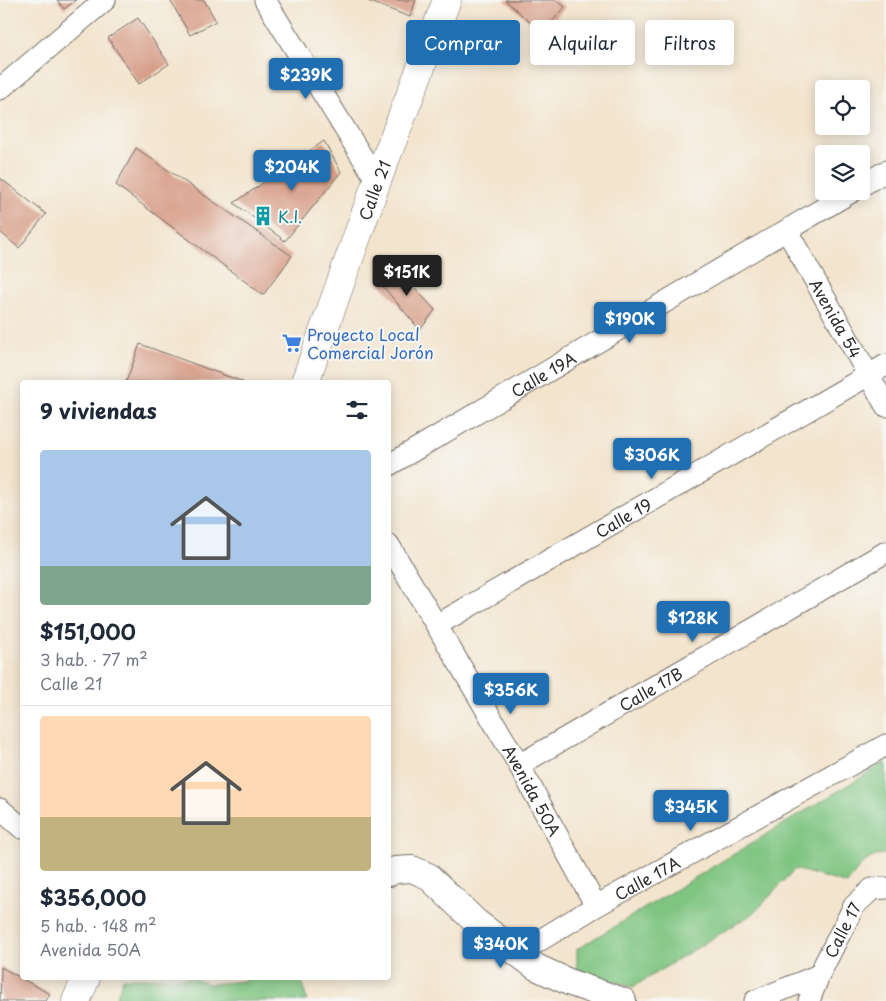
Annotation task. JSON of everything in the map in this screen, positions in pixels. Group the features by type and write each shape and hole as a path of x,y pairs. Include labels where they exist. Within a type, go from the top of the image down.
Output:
{"main road":[{"name":"Calle 21","path":"306,380 377,181 447,0"},
{"path":"76,1001 85,980"}],"street":[{"path":"0,89 105,0"},
{"path":"265,0 377,181"},
{"path":"870,181 886,171"},
{"name":"Calle 19A","path":"391,464 837,200"},
{"name":"Avenida 54","path":"787,231 878,370 886,406"},
{"name":"Calle 19","path":"437,625 878,370"},
{"name":"Avenida 50A","path":"391,548 519,765 596,906"},
{"name":"Calle 17B","path":"519,765 886,552"},
{"name":"Calle 17A","path":"516,955 596,906 886,744"},
{"path":"0,808 20,826"},
{"path":"401,871 428,876 476,922 516,955 536,968 571,983 623,1001"},
{"name":"Calle 17","path":"809,1001 819,975 854,906 879,888"},
{"name":"Calle 17","path":"755,1001 819,975"}],"green space":[{"path":"886,762 886,854 868,860 859,868 847,884 795,869 754,913 633,987 577,969 577,949"},
{"path":"122,980 197,980 210,984 246,980 302,980 307,1001 115,1001"}],"building":[{"path":"57,0 76,0 64,9"},
{"path":"170,0 204,0 216,21 190,35"},
{"path":"365,0 416,0 410,17"},
{"path":"505,0 556,0 565,7 554,20 530,20 530,22"},
{"path":"138,18 169,64 139,84 108,38"},
{"path":"324,141 341,172 285,241 234,203"},
{"path":"136,148 292,256 263,295 116,185"},
{"path":"0,178 46,214 19,248 0,232"},
{"path":"393,264 435,310 420,330 380,283"},
{"path":"140,344 238,380 127,380"},
{"path":"1,967 20,977 20,980 25,980 50,994 46,1001 0,1001"}],"place":[{"name":"K.I.","path":"263,216"},
{"name":"Proyecto Local Comercial Jorón","path":"292,343"}]}
